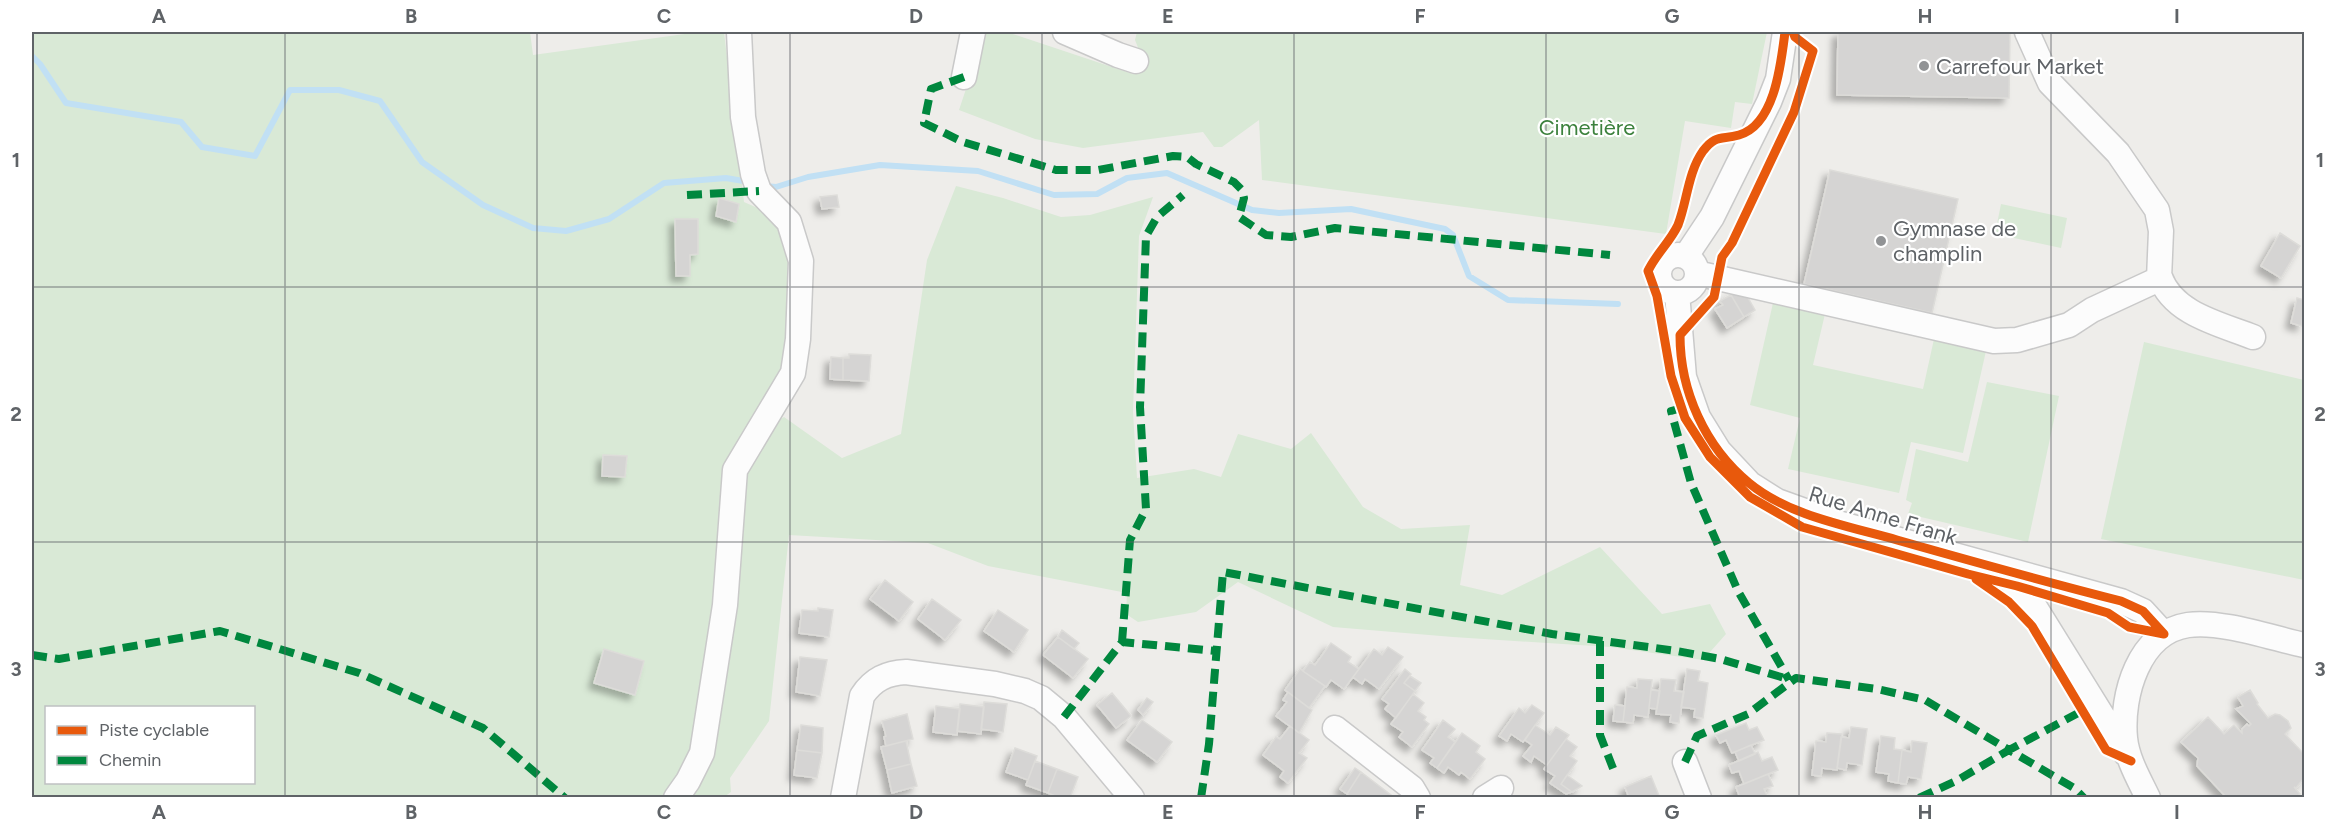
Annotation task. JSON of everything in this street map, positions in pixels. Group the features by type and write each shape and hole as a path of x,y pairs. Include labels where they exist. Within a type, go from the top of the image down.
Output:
{"street":[{"path":"676,798 702,753 725,605 735,470 793,373 798,339 802,272 795,235 789,222 759,191 753,174 743,117 739,32"},
{"path":"964,76 973,32"},
{"path":"1065,32 1136,61"},
{"path":"1785,32 1778,79 1691,266 1693,286 1688,290 1677,292 1666,288 1660,278 1661,266 1674,255 1691,266 1706,275 1994,341 2017,340 2069,325 2092,310 2160,278"},
{"path":"2027,32 2050,83 2118,153 2157,210 2162,231 2160,278 2163,288 2172,299 2203,318 2253,337"},
{"name":"Rue Anne Frank","path":"1677,292 1684,377 1698,417 1719,451 1750,484 1777,501 1811,515 2121,601 2143,611 2164,634"},
{"path":"1999,569 2033,604 2131,761 2148,798"},
{"path":"2131,761 2125,740 2124,715 2131,683 2147,650 2164,634 2175,628 2201,624 2304,645"},
{"path":"843,798 862,696 877,680 895,673 906,672 995,684 1025,691 1041,698 1064,717 1124,795"},
{"path":"1335,728 1412,788 1418,798"},
{"path":"1685,762 1699,798"}],"green space":[{"path":"32,32 530,32 533,55 699,32 724,32 744,202 774,215 788,239 792,335 779,383 736,447 784,417 842,458 901,434 927,260 956,186 1061,217 1090,215 1153,197 1139,236 1133,412 1137,478 1194,469 1221,477 1238,434 1291,449 1311,433 1363,507 1401,529 1470,525 1460,585 1502,595 1600,547 1662,614 1710,604 1726,634 1703,660 1610,647 1333,627 1238,582 1196,612 1138,622 1126,614 1127,593 988,566 928,543 789,535 769,721 730,778 731,792 724,797 32,797"},
{"name":"Cimetière","path":"985,32 1007,32 1133,74 1139,50 1135,40 1137,32 1767,32 1752,104 1735,102 1731,128 1685,121 1666,234 1262,180 1259,120 1222,147 1214,147 1203,132 1083,148 1035,139 959,110"},
{"path":"2001,204 2067,218 2061,248 1995,234"},
{"path":"1773,303 1825,314 1813,365 1923,389 1934,339 1986,351 1963,453 1911,442 1899,493 1788,469 1800,418 1750,405"},
{"path":"2144,342 2304,380 2304,580 2101,539"},
{"path":"1987,382 2059,396 2028,542 1908,514 1912,503 1906,500 1916,449 1968,462"}],"building":[{"name":"Carrefour Market","path":"1838,32 2010,32 2009,98 1837,95"},
{"name":"Gymnase de champlin","path":"1830,170 1958,199 1932,313 1804,284"},
{"path":"837,195 839,207 822,209 820,197"},
{"path":"719,198 739,204 736,222 716,216"},
{"path":"675,219 698,219 698,254 690,255 690,276 676,276"},
{"path":"2280,233 2300,246 2281,278 2261,266"},
{"path":"1743,289 1755,310 1744,317 1731,295"},
{"path":"1731,295 1744,317 1727,328 1715,309 1723,305 1720,301"},
{"path":"2297,298 2304,300 2302,326 2291,323"},
{"path":"849,354 871,355 869,381 843,380 843,358 849,358"},
{"path":"831,357 843,358 843,380 830,379"},
{"path":"603,455 627,456 625,477 602,476"},
{"path":"885,580 913,602 899,621 870,599"},
{"path":"932,599 961,620 945,640 918,619"},
{"path":"818,608 833,610 829,637 799,633 802,610 818,611"},
{"path":"998,610 1028,630 1014,652 984,631"},
{"path":"1062,630 1079,643 1074,649 1058,637"},
{"path":"1058,637 1088,659 1073,678 1043,655"},
{"path":"1331,643 1351,657 1348,662 1359,669 1344,689 1331,680 1326,687 1303,671 1310,662 1315,665"},
{"path":"1388,647 1403,657 1379,689 1365,679 1362,684 1353,677 1374,649 1382,655"},
{"path":"604,649 644,661 635,695 594,683"},
{"path":"800,657 827,660 820,696 796,692"},
{"path":"1300,669 1325,686 1309,708 1285,690"},
{"path":"1405,669 1411,674 1404,683 1415,691 1396,718 1385,709 1389,704 1382,699"},
{"path":"1687,669 1700,671 1698,681 1708,683 1703,718 1694,717 1695,709 1681,707"},
{"path":"1410,676 1421,683 1415,691 1404,683"},
{"path":"1638,679 1652,680 1648,717 1634,715 1633,723 1623,722 1627,687 1637,688"},
{"path":"1661,679 1676,680 1674,691 1684,692 1679,723 1670,722 1671,715 1656,714"},
{"path":"1651,690 1660,691 1657,709 1649,708"},
{"path":"2250,690 2268,718 2275,714 2288,721 2291,728 2285,734 2304,754 2304,778 2296,788 2294,787 2300,794 2296,798 2227,798 2197,766 2198,758 2181,742 2208,717 2224,734 2234,725 2242,733 2242,729 2247,724 2249,726 2251,724 2236,709 2243,706 2238,697"},
{"path":"1288,692 1312,710 1299,733 1276,716 1287,702 1283,700"},
{"path":"1112,693 1131,716 1116,728 1097,705"},
{"path":"1413,694 1424,703 1418,711 1426,717 1424,720 1429,724 1412,747 1399,737 1403,732 1391,724"},
{"path":"1147,698 1153,702 1143,715 1138,710"},
{"path":"984,702 1007,704 1003,732 981,729"},
{"path":"960,704 984,707 981,734 957,731"},
{"path":"1532,705 1544,713 1523,742 1511,734 1507,741 1499,736 1519,708 1525,713"},
{"path":"1615,705 1625,706 1623,722 1613,721"},
{"path":"936,706 960,709 957,735 933,732"},
{"path":"907,714 913,739 886,746 882,721"},
{"path":"1142,720 1172,742 1157,762 1127,740"},
{"path":"1443,720 1455,729 1448,737 1455,742 1437,768 1430,763 1434,758 1422,750"},
{"path":"1746,723 1749,730 1757,727 1764,740 1732,753 1726,740 1720,743 1716,735"},
{"path":"801,725 823,728 822,753 797,750"},
{"path":"1535,725 1550,735 1556,727 1569,735 1547,765 1534,756 1531,762 1523,756 1532,745 1525,740"},
{"path":"1290,726 1309,740 1299,753 1307,758 1288,783 1280,777 1284,771 1263,755 1276,737 1280,739"},
{"path":"1851,727 1867,729 1862,765 1847,763 1846,770 1837,768 1841,737 1849,738"},
{"path":"1462,733 1480,746 1476,752 1485,759 1470,779 1461,772 1459,775 1448,767 1444,773 1437,768"},
{"path":"1827,733 1842,734 1837,770 1822,768 1821,776 1812,775 1816,741 1826,742"},
{"path":"1881,736 1895,738 1894,749 1902,750 1898,783 1888,781 1889,774 1876,772"},
{"path":"1566,739 1577,747 1570,756 1577,761 1561,784 1572,792 1566,794 1550,783 1555,776 1544,769"},
{"path":"906,741 911,764 887,770 881,747"},
{"path":"1912,741 1927,743 1921,779 1908,777 1906,784 1898,783 1902,750 1911,752"},
{"path":"1751,745 1755,754 1739,761 1735,752"},
{"path":"1015,748 1037,756 1028,780 1006,772"},
{"path":"797,750 822,753 817,778 794,775"},
{"path":"1758,752 1762,761 1772,757 1778,770 1744,784 1739,771 1732,773 1729,765"},
{"path":"1035,761 1057,769 1048,793 1026,785"},
{"path":"911,764 917,786 892,793 887,770"},
{"path":"1355,768 1361,772 1347,794 1340,789"},
{"path":"1057,769 1078,777 1070,798 1060,798 1048,793"},
{"path":"1361,772 1395,798 1352,798 1347,794"},
{"path":"1768,774 1773,786 1764,789 1768,798 1740,798 1736,787"},
{"path":"1567,775 1582,786 1572,792 1561,784"},
{"path":"1651,776 1660,798 1629,798 1625,787"}],"waterway":[{"path":"32,56 66,103 181,122 202,147 255,156 290,90 339,90 380,101 422,162 483,205 533,228 566,231 609,219 664,183 726,178 749,182"},
{"path":"765,186 776,187 808,177 880,165 978,171 1054,195 1097,194 1127,178 1167,173 1252,210 1279,213 1351,209 1445,229 1453,235 1469,276 1508,300 1618,304"}],"marked path":[{"path":"964,77 931,89 924,123 963,142 1056,170 1098,170 1173,156 1187,157 1196,164 1234,182 1242,190 1244,198 1239,217 1266,235 1291,237 1335,228 1610,255"},
{"path":"687,195 759,191"},
{"path":"1122,642 1130,540 1146,509 1140,407 1146,236 1157,217 1183,195"},
{"path":"1682,408 1671,411 1691,483 1738,591 1789,680"},
{"path":"1201,798 1209,744 1223,572 1552,634 1720,659 1788,679"},
{"path":"32,655 59,659 220,631 359,673 483,728 565,798"},
{"path":"1600,641 1600,735 1616,776"},
{"path":"1064,717 1122,642 1217,651"},
{"path":"1685,762 1697,736 1748,714 1796,678 1877,689 1925,700 2009,750 2082,711"},
{"path":"1919,798 1956,781 2009,750 2074,788 2084,798"}],"cycle path":[{"path":"1785,32 1774,91 1761,119 1751,129 1739,135 1719,138 1703,151 1694,168 1678,225 1648,271 1657,296 1671,376 1685,418 1710,457 1750,497 1802,527 2017,586 2108,613 2129,627 2164,634"},
{"path":"1793,32 1795,37 1813,51 1794,112 1732,243 1722,257 1714,297 1680,335 1681,356 1690,397 1708,435 1733,469 1749,483 1782,504 1800,512 1839,525 2121,601 2143,611 2164,634"},
{"path":"1976,579 2009,602 2032,626 2106,750 2131,761"}],"place":[{"name":"Carrefour Market","path":"1924,66"},
{"name":"Gymnase de champlin","path":"1881,241"}]}
